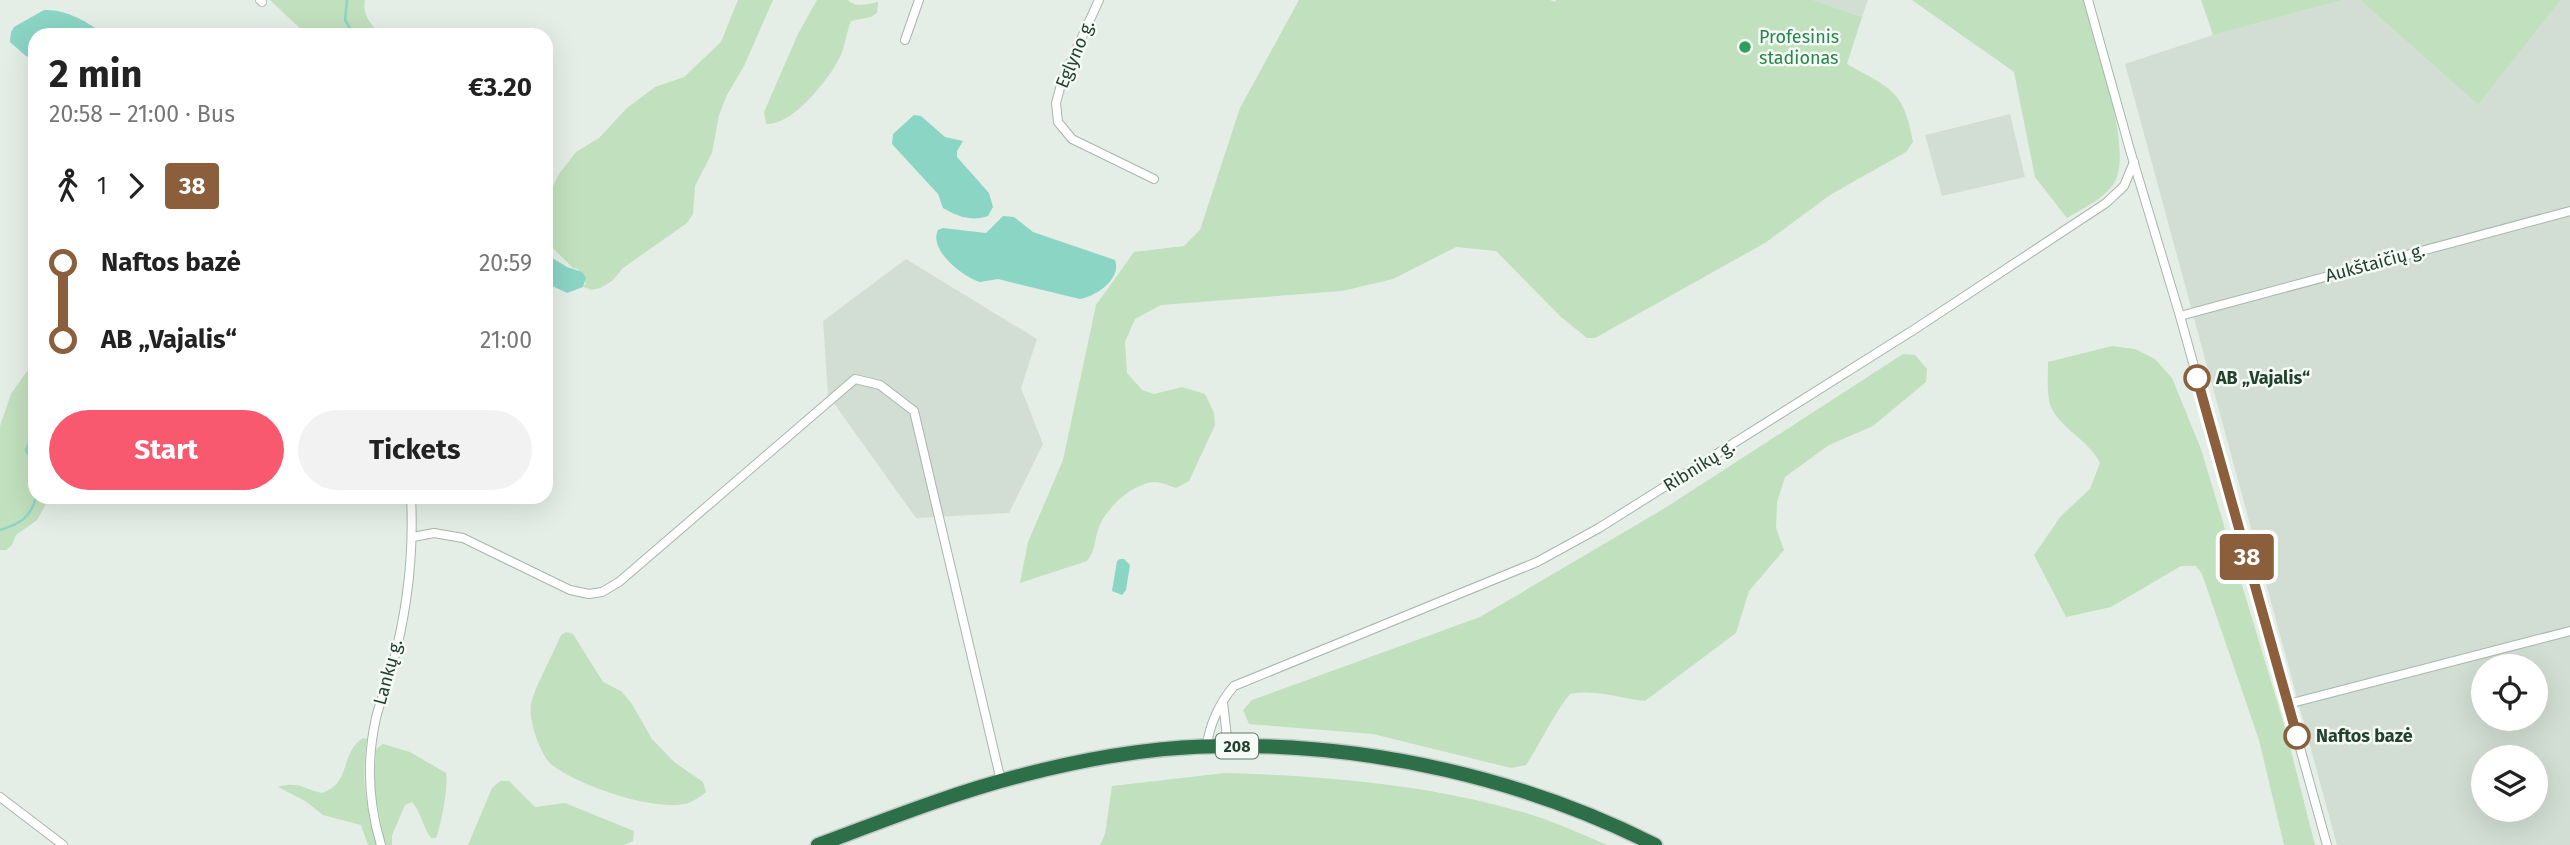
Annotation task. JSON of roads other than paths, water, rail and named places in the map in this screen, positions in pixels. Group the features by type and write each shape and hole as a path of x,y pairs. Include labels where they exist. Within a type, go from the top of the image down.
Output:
{"highway":[{"name":"208","path":"818,845 1001,781 1106,758 1207,746 1276,747 1368,756 1469,776 1562,805 1655,845"}],"street":[{"path":"905,40 919,0"},
{"name":"Eglyno g.","path":"1098,0 1062,80 1056,103 1058,122 1072,139 1154,179"},
{"path":"2088,0 2180,316 2327,845"},
{"name":"Ribnikų g.","path":"1223,702 1234,686 1245,680 1537,562 1599,528 1915,329 2106,203 2124,186 2134,162"},
{"name":"Aukštaičių g.","path":"2180,316 2570,211"},
{"path":"413,537 434,533 463,538 570,590 589,594 602,592 620,582 855,379 880,385 914,411 1001,781"},
{"name":"Lankų g.","path":"381,845 368,786 369,754 376,716 392,667 408,586 413,537 411,504"},
{"path":"2288,704 2570,631"},
{"path":"1223,702 1228,746"},
{"path":"1207,746 1208,734 1223,702"},
{"path":"0,797 62,845"}],"waterway":[{"path":"347,0 345,20 350,28"},
{"path":"28,445 28,454"},
{"path":"0,530 23,519 34,504"}],"place":[{"name":"Profesinis stadionas","path":"1745,47"},
{"name":"AB „Vajalis“","path":"2197,378"},
{"name":"Naftos bazė","path":"2297,736"}]}
